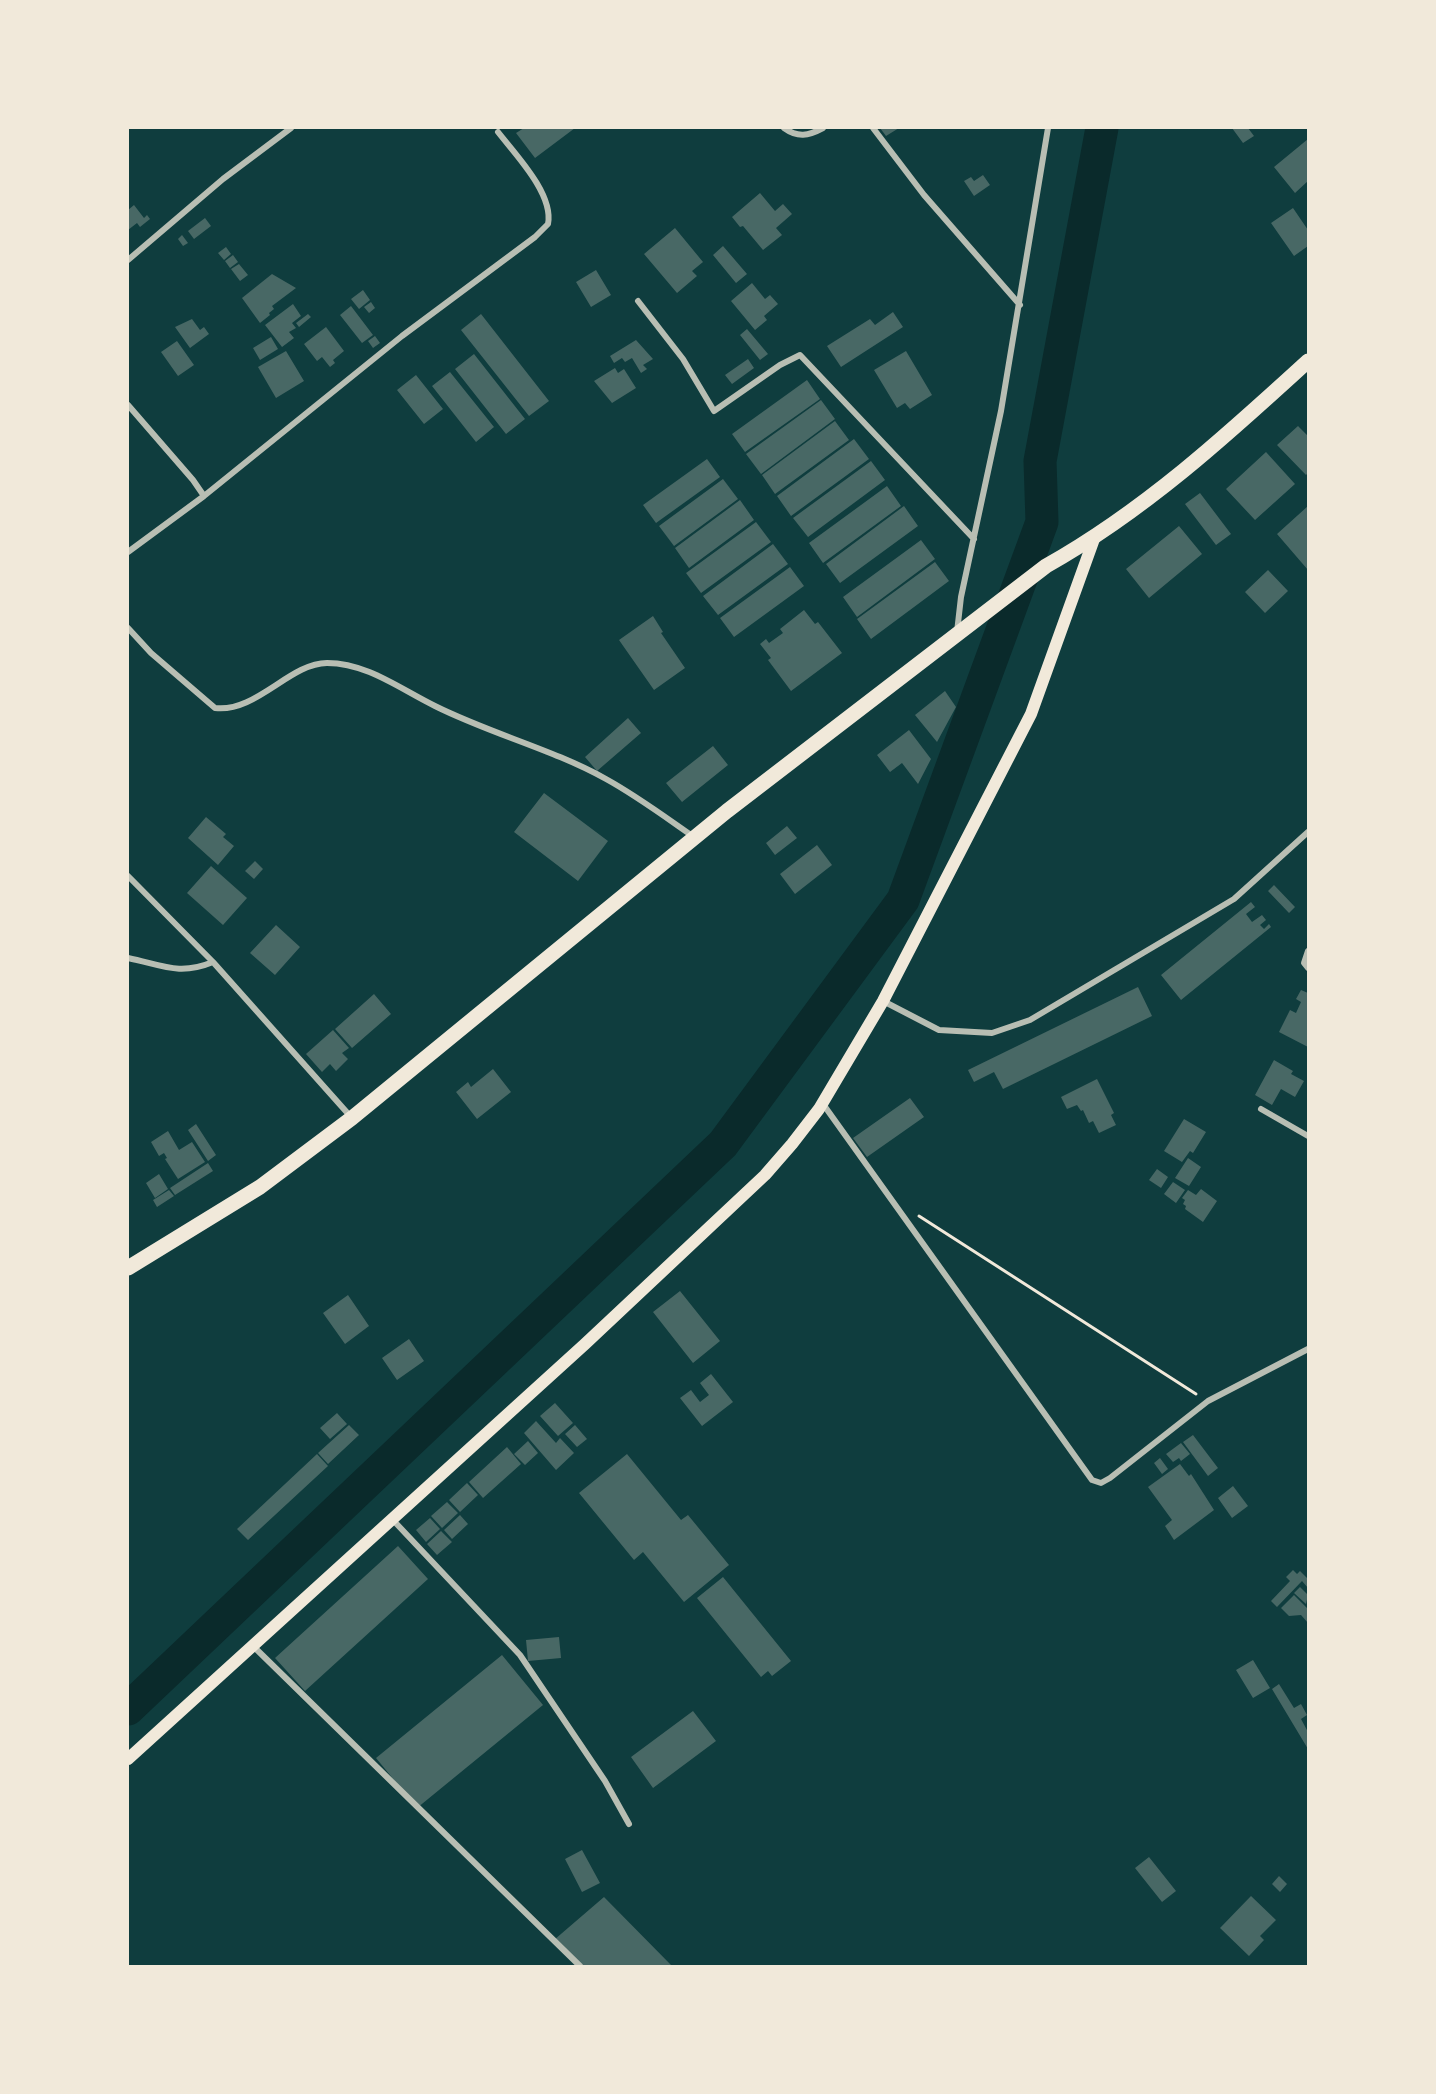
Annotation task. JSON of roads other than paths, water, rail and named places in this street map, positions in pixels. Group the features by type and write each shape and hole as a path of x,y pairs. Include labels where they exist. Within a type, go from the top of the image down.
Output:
{"main road":[{"path":"128,1268 260,1187 352,1118 694,837 1046,566 1094,539 1167,486 1308,361"},
{"path":"128,1759 585,1344 765,1175 823,1104 883,1001 1031,714 1094,539"}],"street":[{"path":"128,260 223,179 291,128"},
{"path":"784,128 794,135 808,135 823,128"},
{"path":"873,128 924,195 1020,305"},
{"path":"956,635 961,597 1020,305 1048,128"},
{"path":"128,552 204,496 402,336 536,237 548,224 549,207 543,195 529,171 498,132"},
{"path":"638,301 683,359 714,411 780,365 800,356 974,539"},
{"path":"128,405 194,480 204,496"},
{"path":"128,628 151,653 215,708 224,709 241,703 322,663 341,663 360,668 445,711 483,728 521,740 606,779 694,837"},
{"path":"883,1001 939,1030 992,1033 1030,1020 1234,899 1308,832"},
{"path":"128,876 213,962 352,1118"},
{"path":"1308,951 1304,963 1308,968"},
{"path":"128,958 180,970 193,970 213,962"},
{"path":"823,1104 1092,1480 1101,1483 1110,1478 1208,1401 1308,1349"},
{"path":"1261,1109 1308,1136"},
{"path":"392,1518 520,1655 605,1781 630,1824"},
{"path":"252,1645 580,1966"}],"waterway":[{"path":"128,1709 723,1144 903,900 1042,522 1040,461 1102,128"}]}
